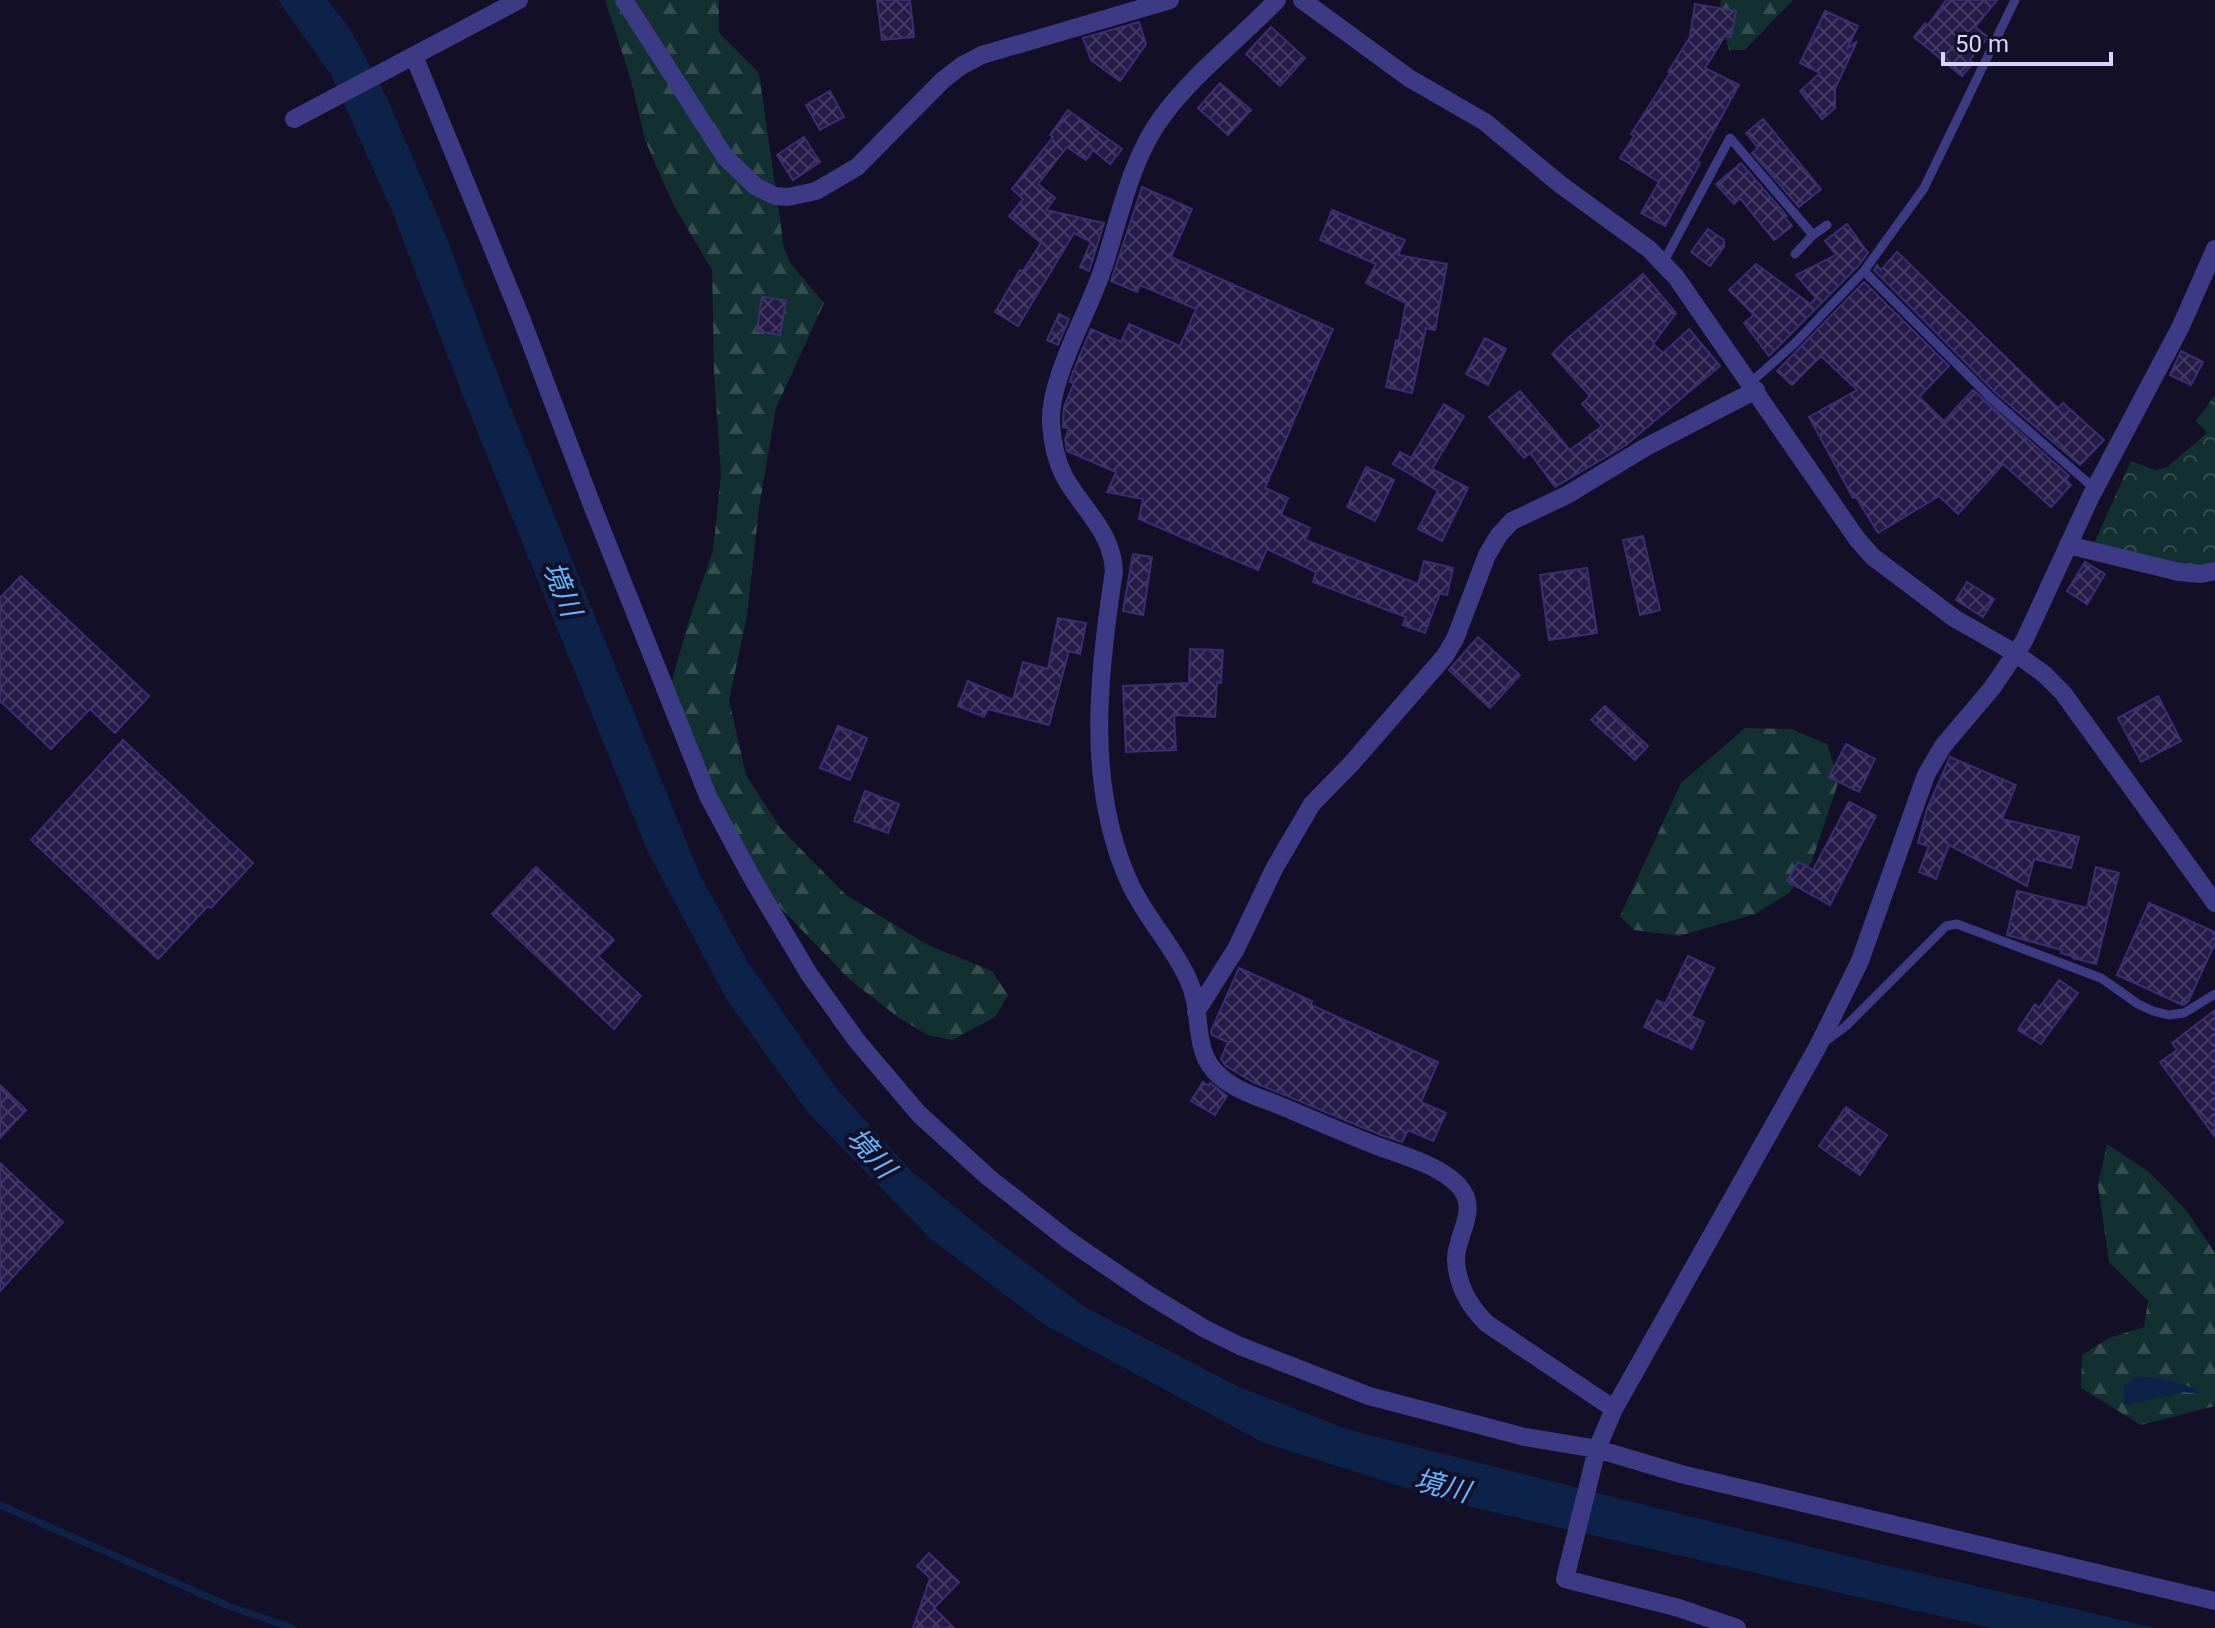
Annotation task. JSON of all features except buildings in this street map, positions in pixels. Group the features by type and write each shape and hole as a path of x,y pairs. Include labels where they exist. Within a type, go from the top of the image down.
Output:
{"street":[{"path":"302,114 519,0"},
{"path":"624,0 725,157 755,186 775,196 788,197 816,191 857,167 943,80 982,55 1170,0"},
{"path":"1277,0 1173,103 1153,131 1141,154 1100,277 1058,385 1051,421 1054,449 1065,477 1097,523 1113,554 1114,571 1100,680 1099,733 1103,784 1111,828 1131,885 1190,982 1199,1046 1218,1076 1250,1095 1430,1166 1460,1187 1469,1213 1456,1256 1463,1293 1472,1309 1486,1323 1614,1409"},
{"path":"1302,0 1409,78 1485,122 1561,185 1649,249 1676,277 1857,539 1896,577 1954,618 2015,653 2044,674 2063,693 2215,903"},
{"path":"410,57 521,318 580,476 708,796 809,974 867,1053 919,1114 988,1177 1068,1240 1205,1329 1280,1363 1369,1396 1595,1454 2215,1601"},
{"path":"1737,1628 1679,1608 1565,1579 1595,1454 1614,1409 1817,1048 1860,961 1926,775 1943,746 1992,688 2030,627 2095,489 2181,326 2215,249"},
{"path":"1196,1012 1236,949 1274,869 1312,804 1445,656 1455,639 1477,578 1499,535 1512,521 1567,495 1753,386"},
{"path":"2068,545 2179,572 2201,574 2215,571"}],"lane":[{"path":"1753,386 1864,271 1924,188 2015,0"},
{"path":"1663,263 1730,138 1813,235"},
{"path":"1795,254 1827,225"},
{"path":"1864,271 1991,398 2095,489"},
{"path":"1817,1048 1846,1026 1946,926 1957,924 2027,953 2101,978 2153,1011 2169,1015 2184,1013 2215,994"}],"green space":[{"path":"605,0 719,0 719,33 759,73 784,248 791,264 824,303 776,408 759,508 747,616 729,700 746,775 781,829 846,895 928,945 992,971 1008,995 995,1017 952,1040 928,1035 899,1018 849,979 752,878 668,695 713,551 721,473 714,373 712,270 673,204 645,140 631,80"},
{"path":"1721,0 1793,0 1745,50 1729,50 1719,12"},
{"path":"2215,395 2215,571 2091,550 2131,461 2155,470 2166,468 2207,433 2196,421"},
{"path":"1745,728 1791,729 1827,744 1839,780 1812,861 1789,893 1755,914 1679,936 1634,930 1620,916 1681,783"},
{"path":"2107,1144 2149,1172 2186,1210 2215,1253 2215,1406 2141,1425 2081,1388 2082,1355 2109,1338 2144,1327 2148,1301 2109,1262 2098,1185"}],"water":[{"name":"境川","path":"278,0 327,0 349,27 387,98 446,236 507,399 699,873 747,961 836,1088 912,1172 1085,1307 1237,1386 1346,1429 1843,1555 2156,1628 1991,1628 1450,1502 1262,1442 1045,1325 931,1239 809,1114 727,1000 647,850 471,416 391,209 331,75"},
{"path":"2135,1377 2179,1383 2201,1394 2184,1392 2128,1405 2124,1403 2124,1388"}],"waterway":[{"path":"0,1505 231,1607 293,1628"}]}
